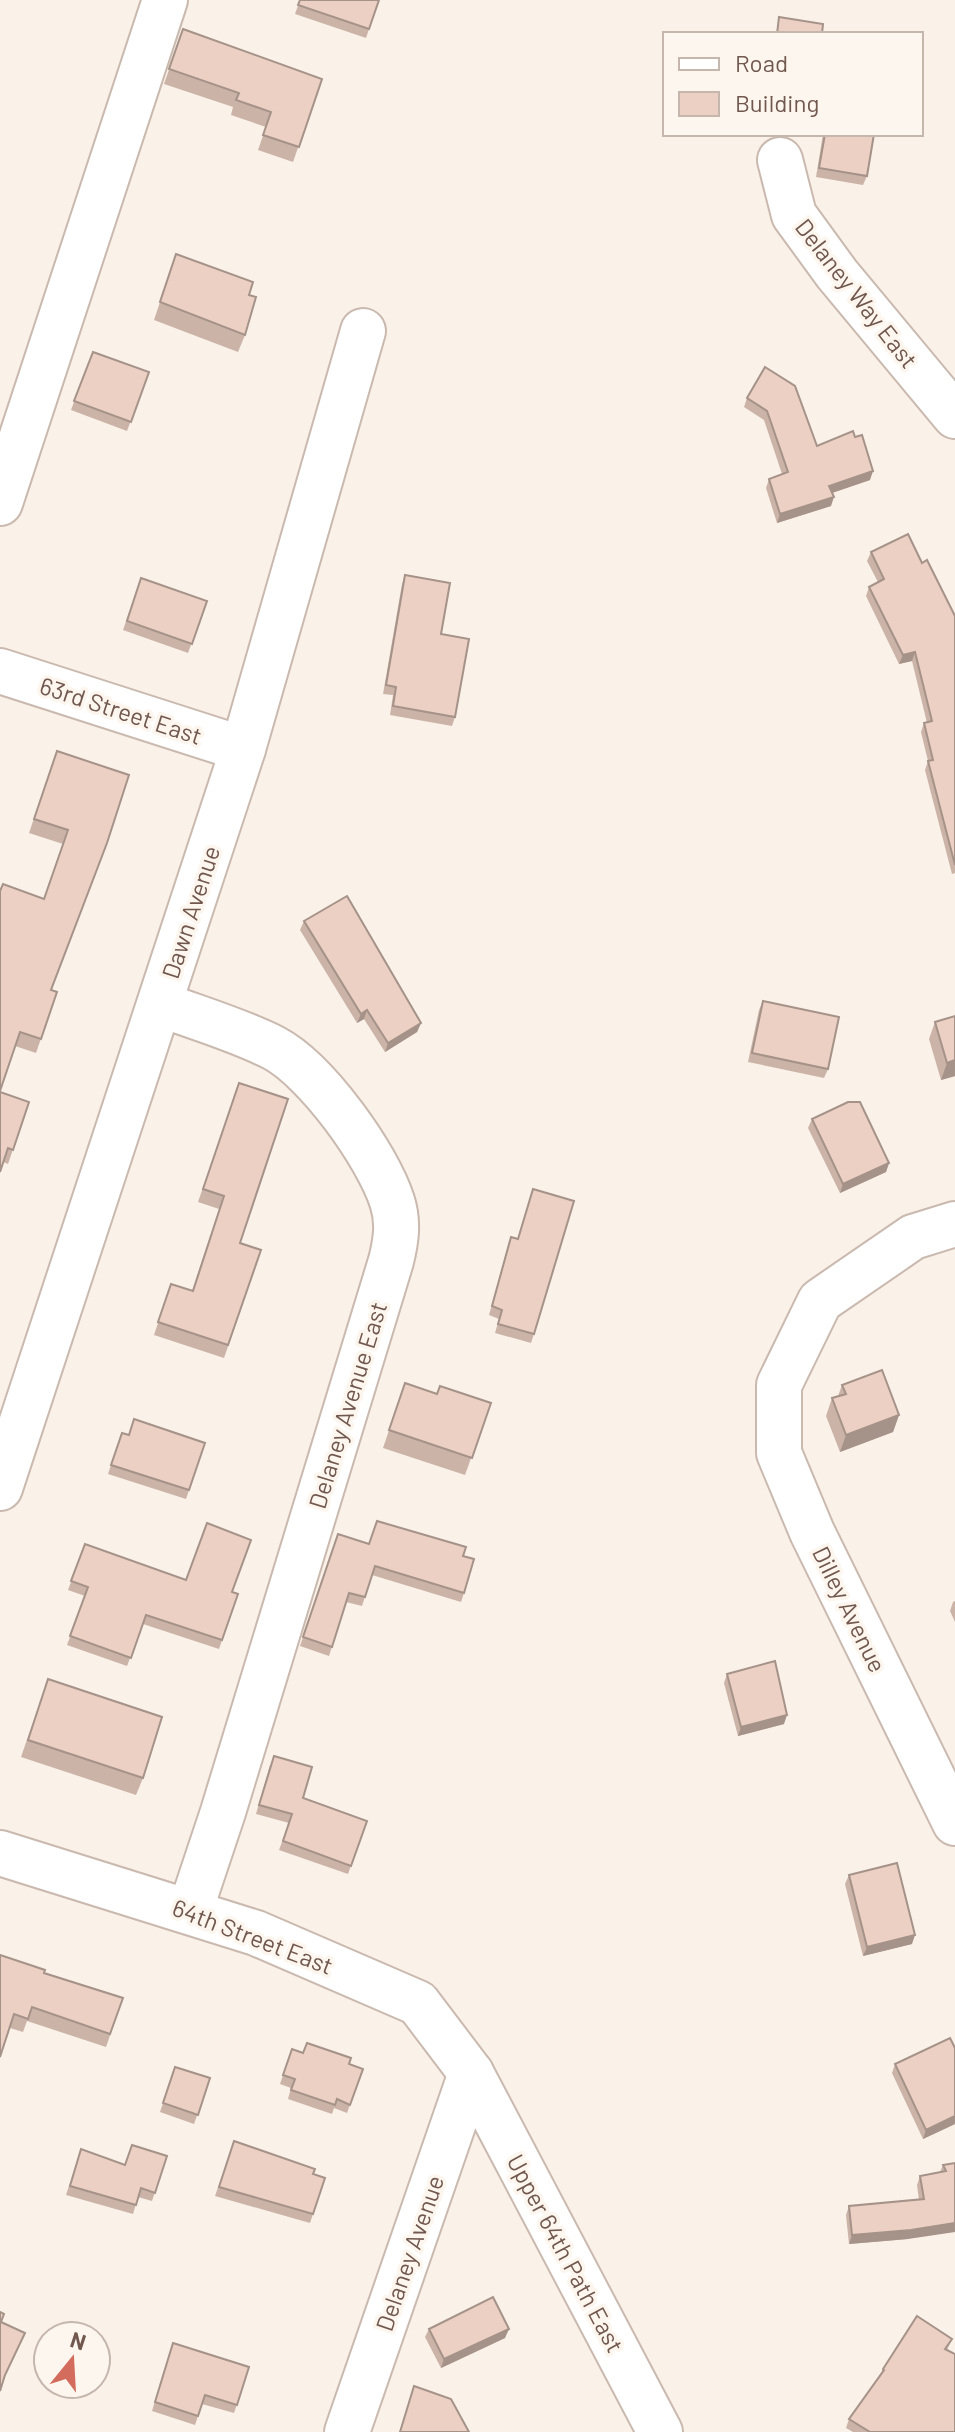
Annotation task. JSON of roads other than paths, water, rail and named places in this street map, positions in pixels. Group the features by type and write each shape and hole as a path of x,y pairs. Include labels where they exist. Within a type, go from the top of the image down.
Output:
{"street":[{"path":"0,503 165,0"},
{"name":"Delaney Way East","path":"780,160 794,215 837,274 955,416"},
{"name":"Dawn Avenue","path":"0,1488 243,749 363,331"},
{"name":"63rd Street East","path":"0,671 243,749"},
{"name":"Delaney Avenue East","path":"160,1004 275,1048 307,1071 379,1171 393,1204 397,1234 190,1911"},
{"name":"Dilley Avenue","path":"955,1224 913,1237 820,1301 779,1385 779,1453 812,1532 955,1823"},
{"name":"64th Street East","path":"0,1853 256,1933 418,2003 471,2073"},
{"name":"Delaney Avenue","path":"347,2432 471,2073"},
{"name":"Upper 64th Path East","path":"471,2073 660,2432"}]}
